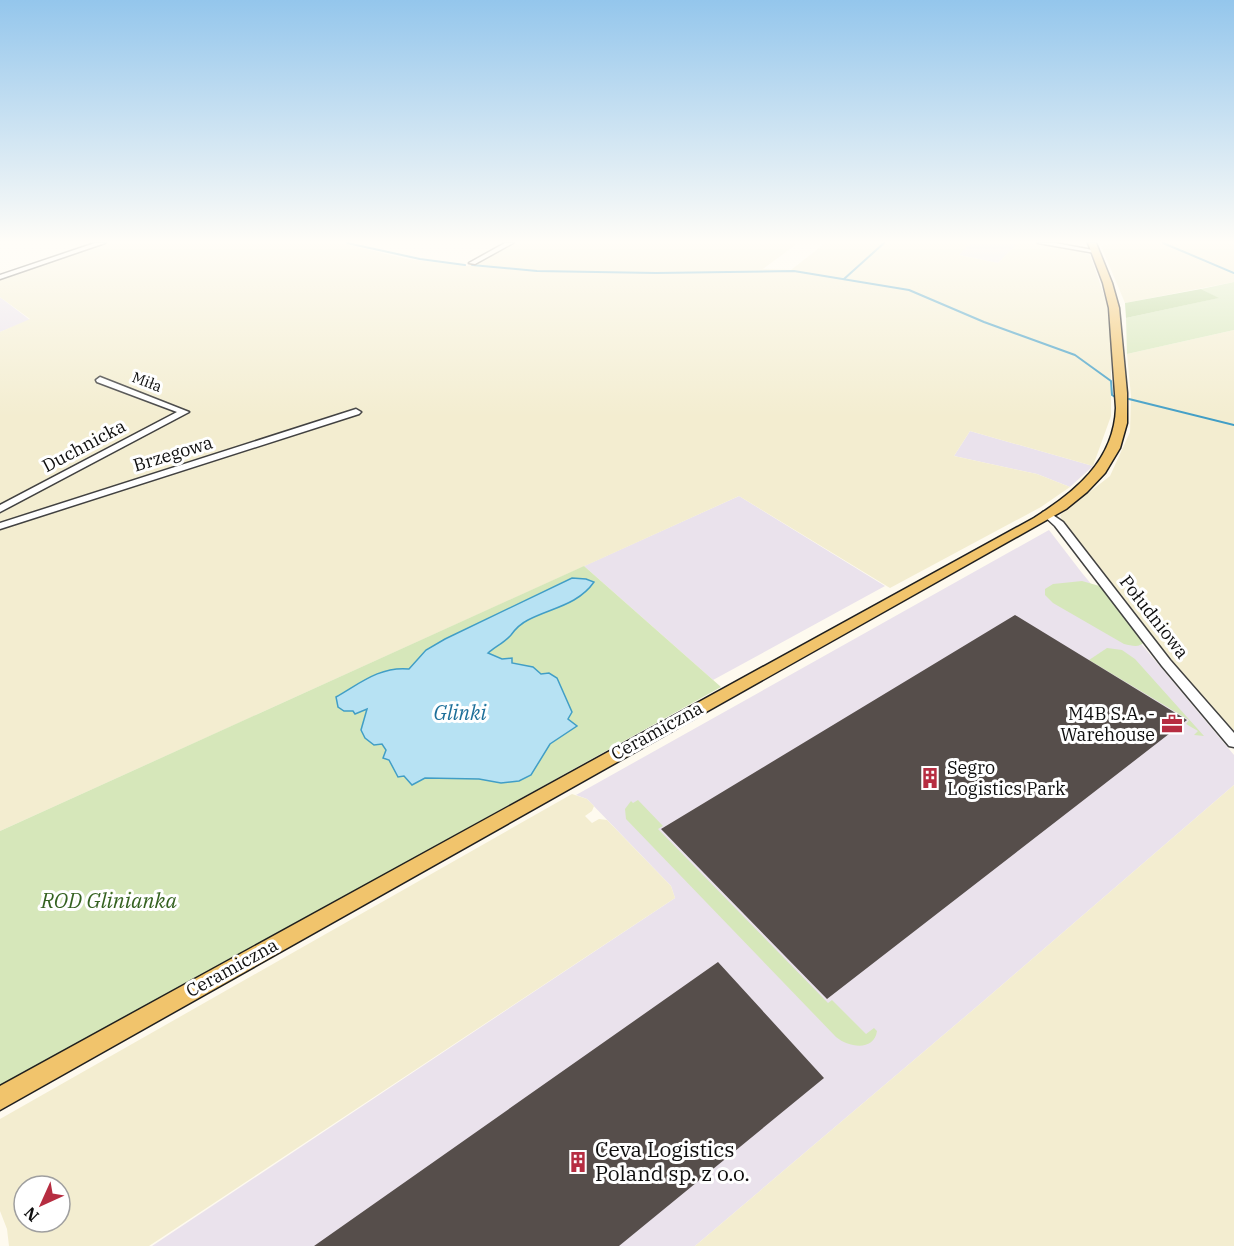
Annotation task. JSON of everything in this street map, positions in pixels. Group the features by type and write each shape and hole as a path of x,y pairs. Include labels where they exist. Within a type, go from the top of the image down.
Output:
{"main road":[{"name":"Ceramiczna","path":"0,1099 1047,514 1079,492 1093,478 1111,451 1121,424 1122,398 1112,301"}],"street":[{"name":"Miła","path":"100,380 184,412"},
{"name":"Duchnicka","path":"0,509 184,412"},
{"name":"Brzegowa","path":"0,526 356,412"},
{"name":"Południowa","path":"1047,514 1059,524 1166,663 1234,742"}],"shaded area":[{"path":"0,301 5,301 30,320 0,332"},
{"path":"6,301 1106,301 1111,315 1111,416 1093,466 970,431 954,456 1037,474 1070,487 1041,507 890,588 739,496 0,831 0,332 30,319"},
{"path":"1234,330 1234,735 1205,704 1063,523 1060,515 1110,476 1130,432 1131,396 1127,354"},
{"path":"970,431 1093,466 1070,487 1037,474 954,456"},
{"path":"739,496 885,586 713,680 584,566"},
{"path":"1049,530 1082,573 1234,755 1234,785 695,1246 152,1246 675,898 671,886 587,799 576,795"},
{"path":"1234,785 1234,1246 695,1246 980,1004"},
{"path":"572,794 587,799 594,806 592,811 585,816 592,823 599,819 607,820 671,886 675,898 149,1246 9,1246 7,1229 0,1211 0,1119"}],"green space":[{"path":"1135,301 1204,301 1126,318 1125,303"},
{"path":"1204,301 1234,301 1234,330 1127,354 1126,318"},
{"name":"ROD Glinianka","path":"584,566 721,687 0,1088 0,831"},
{"path":"1082,581 1103,587 1145,641 1141,645 1124,644 1053,603 1045,595 1045,589 1053,584"},
{"path":"1107,648 1122,650 1135,659 1204,736 1194,735 1198,731 1186,724 1189,720 1089,660"},
{"path":"638,800 663,826 658,829 828,1003 832,1000 866,1034 874,1028 877,1031 871,1042 860,1046 853,1045 836,1037 626,819 625,809 631,801 633,803"}],"water":[{"name":"Glinki","path":"572,578 594,582 588,590 572,601 523,623 506,640 488,653 502,659 512,658 512,663 533,667 541,674 549,673 557,678 572,712 568,719 577,726 550,744 531,775 519,781 501,783 479,779 425,778 412,785 404,776 398,777 389,760 383,758 386,750 382,744 374,745 365,738 361,730 367,709 355,714 353,711 344,711 338,707 336,697 362,682 389,670 409,669 426,650 445,639"}],"building":[{"name":"Segro Logistics Park","path":"1015,615 1187,720 827,999 661,829"},
{"name":"Ceva Logistics Poland sp. z o.o.","path":"718,962 824,1078 619,1246 314,1246"}],"waterway":[{"path":"935,301 984,322 1075,355 1111,381 1112,395 1115,397"},
{"path":"1129,399 1234,425"}],"place":[{"name":"M4B S.A. - Warehouse","path":"1172,724"},
{"name":"Segro Logistics Park","path":"930,778"},
{"name":"Ceva Logistics Poland sp. z o.o.","path":"578,1162"}]}
